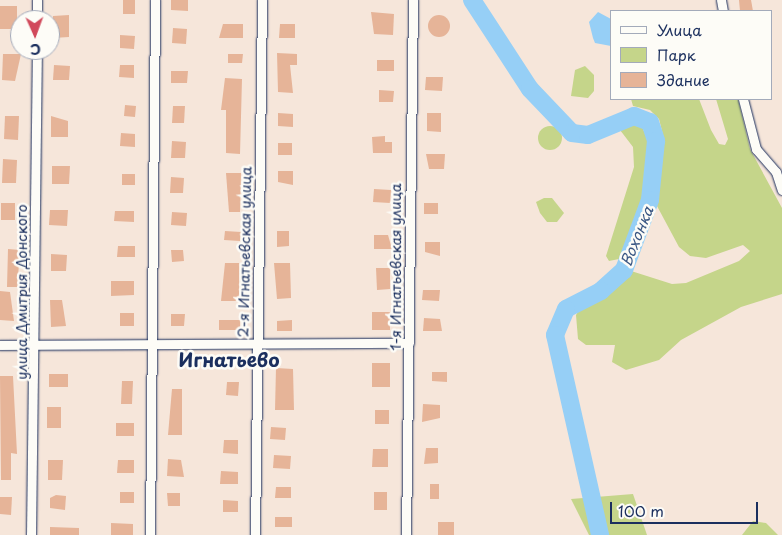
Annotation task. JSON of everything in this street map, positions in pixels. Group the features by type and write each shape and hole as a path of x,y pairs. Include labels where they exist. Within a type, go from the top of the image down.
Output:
{"street":[{"path":"150,535 155,0"},
{"name":"2-я Игнатьевская улица","path":"255,535 262,0"},
{"name":"1-я Игнатьевская улица","path":"406,535 413,0"},
{"name":"улица Дмитрия Донского","path":"31,535 36,345 37,60"},
{"path":"743,100 756,149 776,172 782,190"},
{"path":"0,345 409,343"}],"green space":[{"path":"585,66 594,75 594,91 588,98 571,96 575,70"},
{"path":"631,100 699,100 711,130 719,144 725,145 728,139 716,100 738,100 750,149 782,208 782,294 741,307 681,340 659,360 626,370 612,362 615,345 586,345 578,339 576,315 581,307 615,289 628,270 672,284 686,283 739,261 750,251 743,245 706,258 690,256 679,247 657,206 664,139 659,119 650,110 633,106"},
{"path":"633,122 642,127 648,140 644,202 626,247 619,259 609,261 606,256 634,167 633,147 620,130"},
{"path":"545,126 555,126 562,133 562,143 555,150 545,150 538,143 538,133"},
{"path":"544,198 552,198 564,213 557,222 547,222 540,213 536,202"},
{"path":"633,494 647,535 589,535 571,499"},
{"path":"753,521 766,523 778,535 742,535"}],"water":[{"path":"598,12 610,18 610,46 595,43 589,22"}],"building":[{"path":"123,0 135,0 135,14 123,14"},
{"path":"171,0 188,0 188,11 171,10"},
{"path":"739,0 751,0 753,10 740,10"},
{"path":"0,6 17,6 17,10 10,10 10,29 0,29"},
{"path":"371,12 394,14 393,35 374,34"},
{"path":"69,15 69,37 60,38 60,16"},
{"path":"439,15 447,18 450,26 447,34 439,37 431,34 428,26 431,18"},
{"path":"223,24 243,24 243,38 219,38"},
{"path":"280,24 295,24 295,38 279,38"},
{"path":"173,28 187,29 186,44 172,43"},
{"path":"120,35 135,36 134,49 120,48"},
{"path":"277,53 297,54 297,65 290,65 293,93 278,92"},
{"path":"3,54 10,54 10,60 20,60 15,81 2,80"},
{"path":"228,54 243,54 242,63 228,63"},
{"path":"377,60 394,60 394,71 377,71"},
{"path":"54,65 70,66 69,80 53,80"},
{"path":"120,65 134,65 134,78 119,77"},
{"path":"171,71 188,71 187,83 171,83"},
{"path":"426,77 443,77 442,91 425,90"},
{"path":"225,78 242,79 240,154 226,153 226,110 221,110"},
{"path":"379,90 394,91 393,102 379,102"},
{"path":"125,105 136,106 135,117 124,116"},
{"path":"173,106 185,106 184,123 172,123"},
{"path":"278,113 293,114 293,127 278,126"},
{"path":"427,113 441,113 441,132 427,131"},
{"path":"5,116 19,116 18,140 4,139"},
{"path":"51,116 68,121 68,137 51,137"},
{"path":"121,133 135,134 135,147 120,146"},
{"path":"385,136 385,142 392,142 392,153 373,153 372,137"},
{"path":"172,141 186,142 185,158 171,158"},
{"path":"278,143 292,143 292,155 278,155"},
{"path":"426,154 445,154 444,169 429,169"},
{"path":"3,159 17,160 16,183 2,183"},
{"path":"52,166 70,166 69,184 52,184"},
{"path":"278,171 293,171 293,185 278,182"},
{"path":"226,173 241,173 240,212 229,212"},
{"path":"122,174 135,174 135,185 122,185"},
{"path":"171,177 184,178 183,193 170,193"},
{"path":"374,189 391,190 390,203 373,202"},
{"path":"1,203 15,203 15,220 1,220"},
{"path":"424,203 438,203 438,214 424,214"},
{"path":"50,210 68,210 67,226 49,225"},
{"path":"115,211 134,211 134,222 114,221"},
{"path":"172,212 187,213 186,226 171,225"},
{"path":"225,231 241,232 240,241 224,240"},
{"path":"277,231 289,231 289,246 277,247"},
{"path":"374,235 388,235 392,249 374,249"},
{"path":"425,242 440,242 440,256 425,252"},
{"path":"118,246 135,246 135,257 117,257"},
{"path":"8,249 20,250 18,277 25,277 24,287 7,287"},
{"path":"171,250 183,250 184,261 172,262"},
{"path":"51,254 67,255 66,271 51,271"},
{"path":"225,263 239,263 239,301 221,301"},
{"path":"274,263 290,263 291,298 277,299"},
{"path":"376,268 390,268 390,289 377,290"},
{"path":"111,281 134,281 134,295 111,296"},
{"path":"423,290 440,290 439,301 422,300"},
{"path":"0,291 10,292 14,321 0,320"},
{"path":"50,300 62,300 66,326 51,327"},
{"path":"372,312 390,312 390,330 372,330"},
{"path":"120,313 134,313 134,326 120,326"},
{"path":"171,314 185,314 184,326 171,326"},
{"path":"424,318 440,319 442,331 423,331"},
{"path":"219,320 240,320 240,330 219,330"},
{"path":"292,320 292,331 277,331 277,321"},
{"path":"372,363 390,363 390,387 372,387"},
{"path":"276,368 293,369 294,410 275,410"},
{"path":"432,372 447,372 447,382 432,381"},
{"path":"49,374 68,374 68,387 49,387"},
{"path":"0,376 13,376 17,454 11,453 11,480 1,480"},
{"path":"122,381 133,381 132,404 121,404"},
{"path":"227,382 239,382 238,396 226,395"},
{"path":"172,389 182,389 182,435 168,435"},
{"path":"423,404 440,405 440,418 422,422"},
{"path":"47,407 61,407 61,428 47,428"},
{"path":"375,410 389,410 389,424 375,424"},
{"path":"116,423 134,423 134,436 116,436"},
{"path":"271,427 286,428 285,440 270,439"},
{"path":"224,440 238,440 238,454 223,453"},
{"path":"426,448 438,448 438,463 424,464"},
{"path":"373,449 388,449 388,467 372,467"},
{"path":"274,455 291,456 290,469 273,468"},
{"path":"168,459 181,460 184,477 167,476"},
{"path":"48,460 63,460 62,480 48,480"},
{"path":"118,460 134,460 134,473 117,473"},
{"path":"221,471 238,472 238,484 220,484"},
{"path":"430,484 439,484 439,499 430,499"},
{"path":"276,487 291,487 291,498 275,498"},
{"path":"120,492 134,492 134,503 120,503"},
{"path":"374,492 387,492 387,510 374,510"},
{"path":"167,493 180,493 180,506 168,506"},
{"path":"56,495 66,496 65,510 50,508 50,498"},
{"path":"0,497 12,497 11,515 0,514"},
{"path":"223,500 238,501 238,512 223,512"},
{"path":"275,517 292,517 292,527 275,527"},
{"path":"438,522 454,522 454,535 438,535"},
{"path":"111,523 133,524 133,535 111,535"},
{"path":"50,527 79,528 79,535 50,535"}],"waterway":[{"name":"Вохонка","path":"472,0 530,89 572,133 588,135 634,116 650,122 656,141 650,200 624,270 601,291 566,309 555,335 600,535"}],"district":[{"name":"Игнатьево","path":"229,360"}]}
